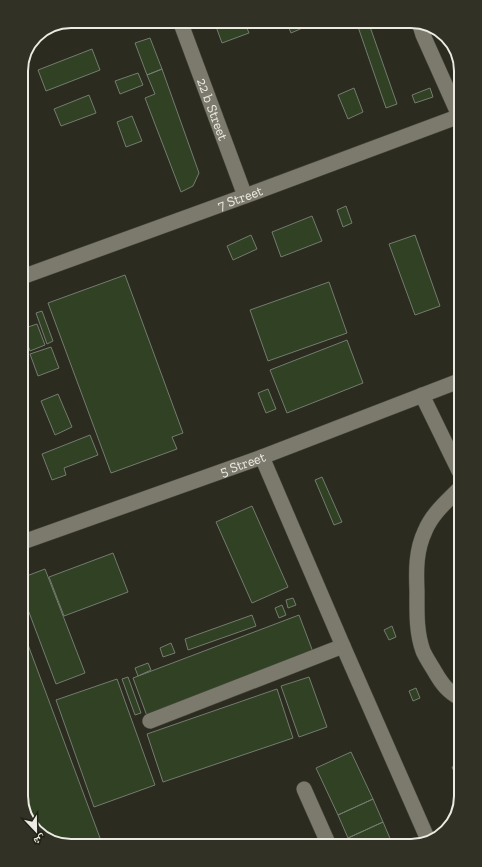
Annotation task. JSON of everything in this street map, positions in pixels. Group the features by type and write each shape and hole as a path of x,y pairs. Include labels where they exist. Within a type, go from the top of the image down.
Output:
{"street":[{"name":"22 b Street","path":"183,28 245,196"},
{"path":"421,29 454,104"},
{"name":"7 Street","path":"28,275 454,118"},
{"name":"5 Street","path":"28,537 262,457 454,383"},
{"path":"422,395 454,461"},
{"path":"262,457 427,836"},
{"path":"454,494 438,510 425,530 418,556 416,577 417,623 424,652 441,682 454,694"},
{"path":"150,721 343,646"},
{"path":"304,789 326,839"}],"building":[{"path":"217,28 247,28 249,33 222,43"},
{"path":"289,28 302,28 291,33"},
{"path":"358,28 370,28 397,104 386,108"},
{"path":"150,38 162,69 147,75 135,43"},
{"path":"92,49 100,70 46,91 38,70"},
{"path":"162,69 199,173 193,186 181,192 145,98 155,94 147,75"},
{"path":"138,73 143,85 120,94 115,81"},
{"path":"354,88 363,112 348,119 338,95"},
{"path":"430,88 433,97 415,103 412,95"},
{"path":"89,95 96,113 61,126 54,109"},
{"path":"132,116 142,141 126,147 117,122"},
{"path":"346,206 352,223 343,227 337,210"},
{"path":"312,216 322,241 281,257 272,232"},
{"path":"251,235 257,249 233,260 227,246"},
{"path":"415,235 440,306 415,315 389,244"},
{"path":"125,275 183,433 172,437 177,449 111,473 48,303"},
{"path":"329,282 347,333 268,361 250,310"},
{"path":"42,311 53,341 47,344 36,313"},
{"path":"37,324 45,345 30,351 28,346 28,327"},
{"path":"347,340 363,383 287,413 270,370"},
{"path":"51,347 59,368 38,376 30,354"},
{"path":"268,389 276,409 266,413 258,393"},
{"path":"58,394 72,427 55,435 41,401"},
{"path":"90,435 98,455 64,468 66,475 52,480 42,454"},
{"path":"322,477 342,522 334,525 315,480"},
{"path":"252,506 288,587 252,603 216,522"},
{"path":"113,553 128,592 64,616 49,577"},
{"path":"45,569 85,673 56,684 28,610 28,575"},
{"path":"293,598 296,605 288,608 286,600"},
{"path":"282,605 286,615 279,618 275,608"},
{"path":"252,615 256,626 188,650 185,639"},
{"path":"299,615 313,652 147,716 133,678"},
{"path":"392,626 396,637 389,640 384,630"},
{"path":"171,643 175,653 163,657 160,648"},
{"path":"28,645 100,839 68,839 56,837 56,811 30,811 28,796"},
{"path":"148,663 151,670 138,676 135,668"},
{"path":"128,677 141,713 135,715 122,679"},
{"path":"309,677 327,727 299,737 281,686"},
{"path":"117,679 155,785 94,807 56,700"},
{"path":"416,688 420,698 413,701 409,691"},
{"path":"277,689 293,738 163,782 147,734"},
{"path":"351,752 373,799 338,815 316,768"},
{"path":"373,799 383,822 348,838 338,815"},
{"path":"383,822 390,839 348,839"}]}
